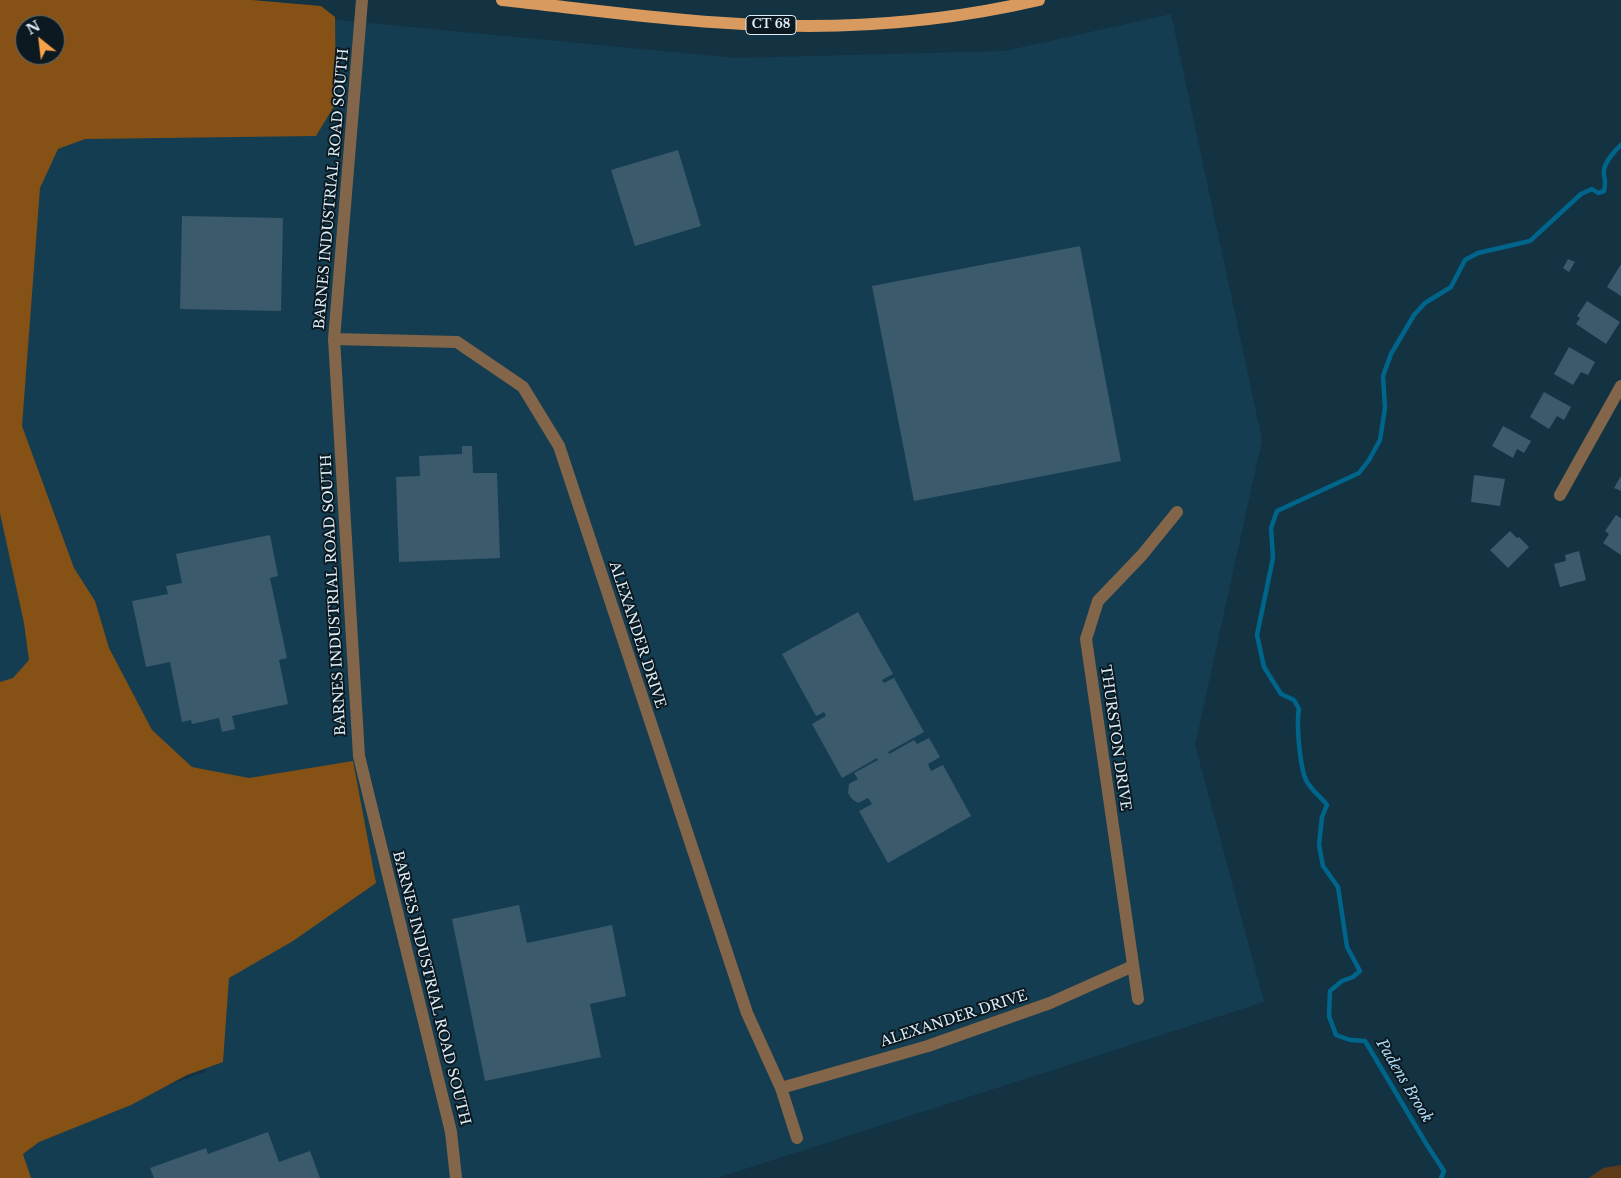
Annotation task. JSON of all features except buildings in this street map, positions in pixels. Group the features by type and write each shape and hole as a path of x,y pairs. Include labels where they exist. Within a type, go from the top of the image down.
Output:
{"main road":[{"name":"CT 68","path":"502,0 722,23 810,26 915,21 1009,7 1039,0"}],"street":[{"name":"BARNES INDUSTRIAL ROAD SOUTH","path":"362,0 334,339 359,756 450,1131 456,1178"},
{"name":"ALEXANDER DRIVE","path":"334,339 458,342 523,387 558,446 747,1013 781,1088 797,1138"},
{"path":"1560,495 1621,386"},
{"name":"THURSTON DRIVE","path":"1138,999 1086,639 1098,601 1142,556 1177,512"},
{"name":"ALEXANDER DRIVE","path":"781,1088 928,1046 1050,1003 1133,966"}],"shaded area":[{"path":"0,0 128,0 735,58 1005,51 1171,14 1262,440 1195,745 1264,1002 717,1178 0,1178 0,1143 206,1072 82,677 0,698"},
{"path":"0,0 252,0 321,6 335,17 336,103 316,136 85,139 58,149 40,188 22,426 74,568 95,601 109,648 152,730 192,767 249,778 353,761 376,883 293,941 229,978 223,1062 187,1075 131,1105 39,1142 23,1154 31,1178 0,1178 0,682 13,678 29,660 24,623 0,513"},
{"path":"1621,1165 1621,1178 1589,1178 1603,1168"}],"waterway":[{"name":"Padens Brook","path":"1441,1178 1444,1171 1365,1041 1350,1040 1336,1035 1329,1016 1330,991 1342,981 1353,977 1360,971 1347,947 1338,887 1323,866 1319,845 1322,817 1327,805 1310,787 1304,774 1298,735 1299,709 1294,700 1281,694 1264,667 1257,635 1273,558 1271,528 1277,511 1359,473 1369,460 1380,440 1385,408 1383,376 1391,354 1414,315 1425,303 1451,287 1465,260 1478,253 1530,241 1581,194 1592,189 1598,193 1604,191 1606,163 1621,145"}]}
